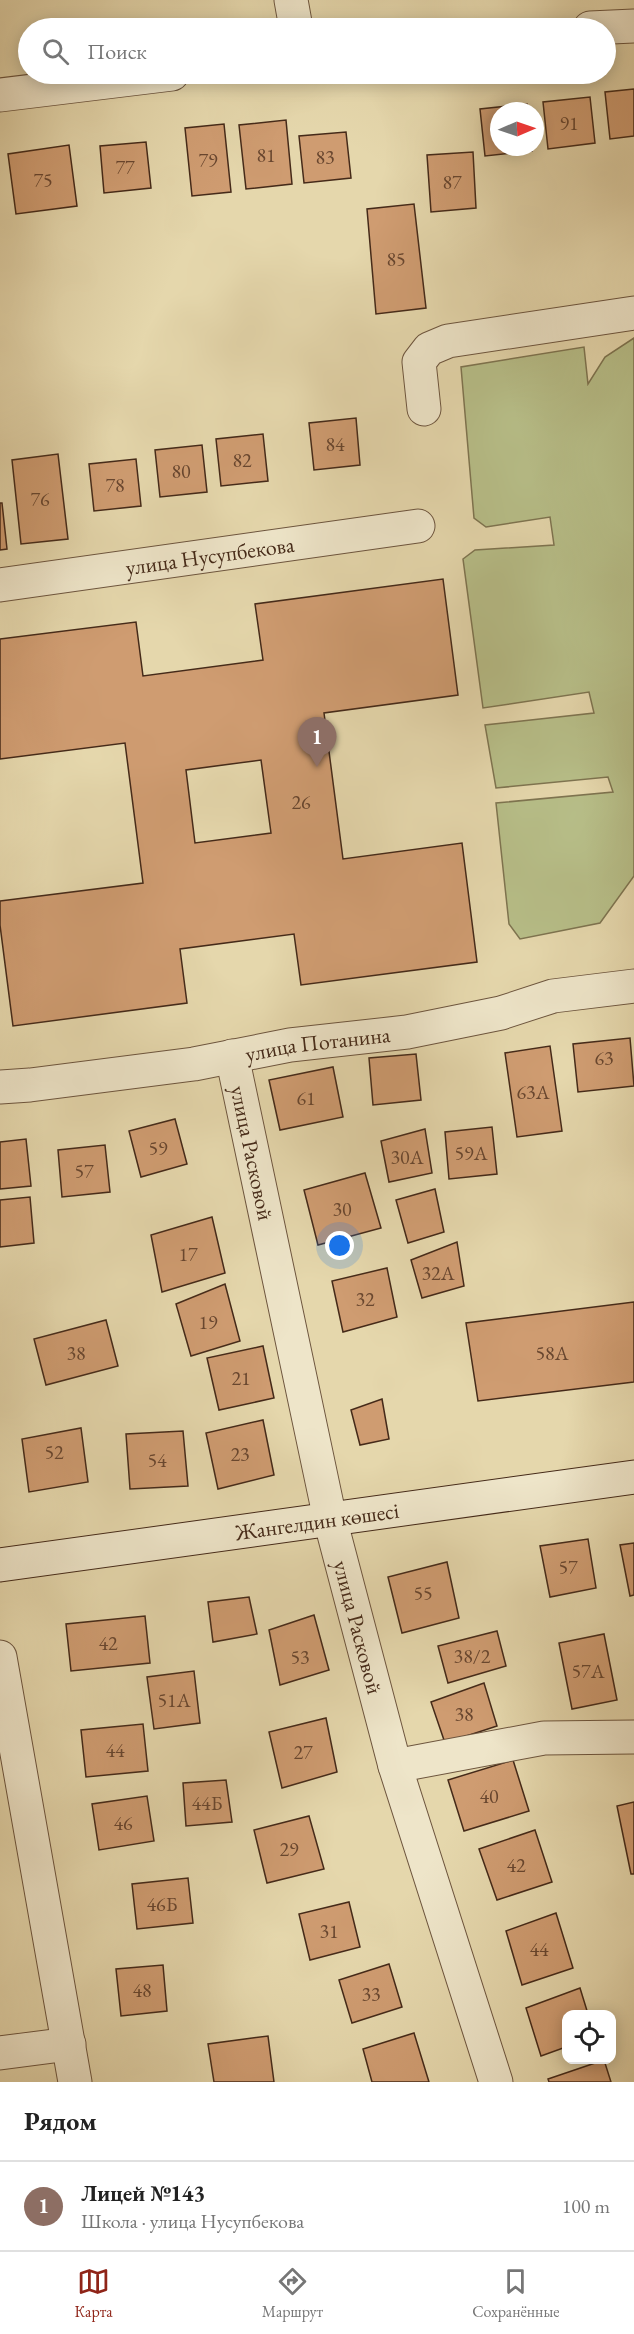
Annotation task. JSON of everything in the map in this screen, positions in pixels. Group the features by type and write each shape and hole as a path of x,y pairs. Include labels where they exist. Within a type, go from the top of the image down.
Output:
{"street":[{"path":"291,0 294,18"},
{"path":"616,27 634,26"},
{"path":"0,95 90,84"},
{"path":"424,409 419,363 429,349 448,341 634,313"},
{"name":"улица Нусупбекова","path":"0,585 418,526"},
{"name":"улица Потанина","path":"0,1087 194,1064 290,1045 407,1032 501,1013 553,996 634,986"},
{"name":"улица Расковой","path":"232,1056 330,1519 395,1766 496,2082"},
{"name":"Жангелдин көшесі","path":"0,1565 634,1477"},
{"path":"0,1657 75,2082"},
{"path":"395,1766 544,1738 634,1737"},
{"path":"0,2053 69,2044"}],"green space":[{"path":"634,338 634,876 600,923 520,939 509,924 496,803 613,792 608,777 496,788 485,725 594,713 589,692 483,708 463,559 475,550 554,545 550,517 486,527 474,518 461,367 584,347 588,384 605,357"}],"building":[{"path":"634,89 634,136 610,139 605,92"},
{"path":"590,97 595,143 548,149 543,102"},
{"path":"490,108 490,155 485,156 480,109"},
{"path":"286,120 292,184 246,189 239,125"},
{"path":"224,124 231,192 192,196 185,128"},
{"path":"346,132 351,178 304,183 299,136"},
{"path":"146,142 151,188 104,193 100,146"},
{"path":"69,145 77,206 16,214 8,154"},
{"path":"473,152 476,208 431,212 427,155"},
{"path":"414,204 426,308 376,314 367,209"},
{"path":"356,418 360,465 314,470 309,423"},
{"path":"263,434 268,481 221,486 216,439"},
{"path":"202,445 207,492 160,497 155,450"},
{"path":"58,454 68,539 21,544 12,460"},
{"path":"136,459 141,506 94,511 89,464"},
{"path":"0,503 2,503 7,549 0,550"},
{"path":"443,579 458,695 324,713 343,859 462,843 477,962 301,985 294,934 180,949 187,1003 13,1026 0,925 0,901 143,883 125,743 0,759 0,639 136,622 143,676 263,660 255,604","holes":["261,760 271,833 195,843 186,770"]},
{"path":"630,1038 634,1086 578,1092 573,1044"},
{"path":"550,1046 562,1131 517,1137 505,1053"},
{"path":"416,1054 421,1100 373,1105 369,1058"},
{"path":"333,1067 343,1117 280,1130 269,1080"},
{"path":"175,1119 187,1164 141,1177 129,1131"},
{"path":"492,1127 497,1174 449,1179 445,1132"},
{"path":"425,1129 432,1173 389,1182 381,1141"},
{"path":"26,1139 31,1186 0,1189 0,1142"},
{"path":"105,1145 110,1192 62,1197 58,1150"},
{"path":"365,1173 381,1228 318,1245 304,1190"},
{"path":"435,1189 444,1232 408,1243 396,1200"},
{"path":"30,1197 34,1243 0,1247 0,1200"},
{"path":"212,1217 225,1273 162,1292 151,1235"},
{"path":"457,1242 464,1286 422,1298 411,1260"},
{"path":"387,1268 397,1317 343,1332 332,1281"},
{"path":"225,1284 240,1341 191,1356 176,1304"},
{"path":"634,1302 634,1382 478,1401 466,1323"},
{"path":"106,1320 118,1366 46,1385 34,1339"},
{"path":"263,1346 274,1398 219,1410 207,1358"},
{"path":"382,1399 389,1439 360,1445 351,1410"},
{"path":"263,1420 274,1475 218,1489 206,1433"},
{"path":"81,1428 88,1482 29,1492 22,1439"},
{"path":"183,1431 188,1486 130,1489 126,1434"},
{"path":"588,1539 596,1588 550,1597 540,1546"},
{"path":"634,1543 634,1595 630,1596 620,1545"},
{"path":"447,1562 459,1618 402,1633 388,1577"},
{"path":"249,1597 257,1634 213,1642 208,1602"},
{"path":"314,1615 329,1670 280,1685 269,1630"},
{"path":"145,1616 150,1663 71,1671 66,1624"},
{"path":"497,1631 506,1666 448,1683 438,1646"},
{"path":"604,1634 617,1700 572,1709 559,1643"},
{"path":"194,1671 200,1723 154,1729 147,1677"},
{"path":"484,1683 497,1726 445,1743 431,1702"},
{"path":"326,1718 337,1772 282,1788 269,1732"},
{"path":"143,1724 148,1771 86,1777 81,1730"},
{"path":"513,1760 529,1811 464,1831 448,1780"},
{"path":"226,1780 232,1822 186,1826 183,1783"},
{"path":"147,1796 154,1841 99,1850 92,1804"},
{"path":"634,1802 634,1874 631,1874 617,1806"},
{"path":"309,1816 324,1869 267,1883 254,1830"},
{"path":"535,1830 552,1882 497,1900 479,1849"},
{"path":"188,1878 193,1923 137,1929 132,1884"},
{"path":"349,1902 360,1947 310,1960 299,1914"},
{"path":"556,1913 573,1968 522,1985 506,1931"},
{"path":"389,1964 402,2007 352,2023 339,1980"},
{"path":"163,1965 167,2011 121,2016 116,1969"},
{"path":"580,1988 587,2010 562,2010 562,2048 541,2056 526,2008"},
{"path":"414,2033 429,2082 372,2082 363,2049"},
{"path":"268,2036 274,2082 214,2082 208,2044"},
{"path":"592,2064 605,2064 611,2082 549,2082 548,2079"}],"place":[{"name":"Лицей №143","path":"317,767"}]}
